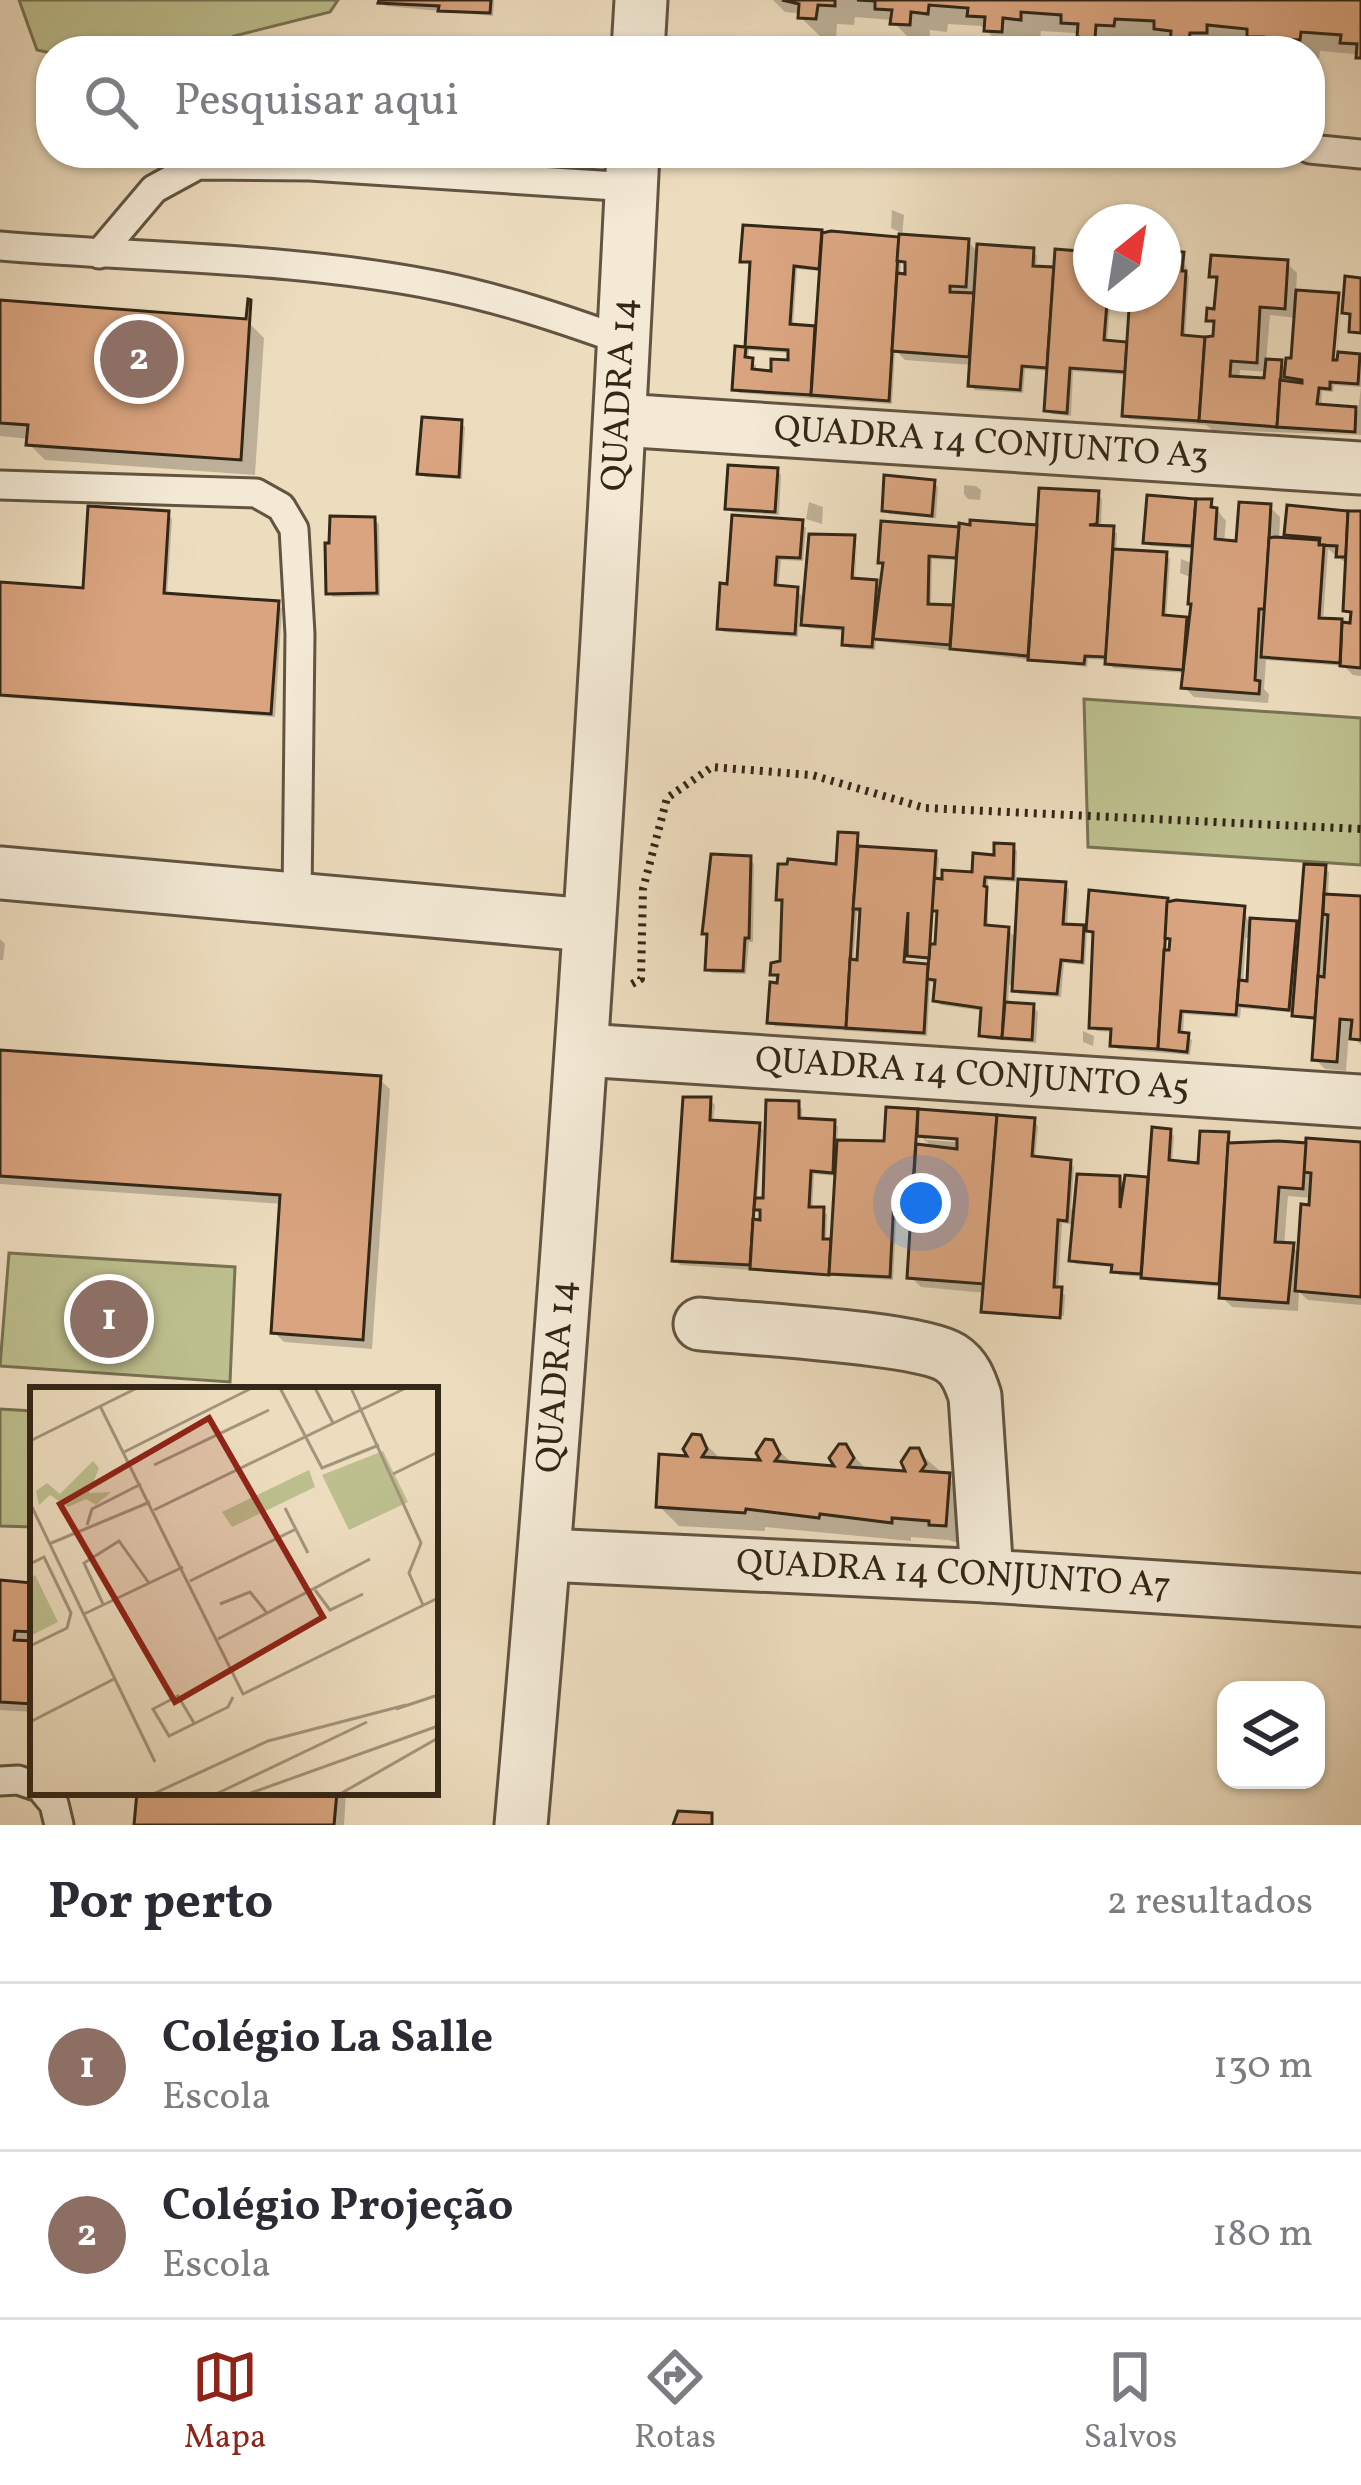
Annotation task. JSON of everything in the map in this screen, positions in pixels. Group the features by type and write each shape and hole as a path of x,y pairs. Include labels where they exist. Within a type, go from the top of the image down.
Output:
{"street":[{"path":"639,36 640,0"},
{"name":"QUADRA 14","path":"521,1825 546,1555 583,1031 632,170"},
{"name":"QUADRA 14 CONJUNTO A3","path":"620,420 1361,468"},
{"path":"0,873 589,925"},
{"name":"QUADRA 14 CONJUNTO A5","path":"583,1031 1361,1101"},
{"path":"700,1324 919,1346 955,1360 969,1377 975,1396 987,1576"},
{"name":"QUADRA 14 CONJUNTO A7","path":"546,1555 1361,1600"}],"lane":[{"path":"1325,150 1361,154"},
{"path":"99,254 154,189 192,168"},
{"path":"471,168 632,170"},
{"path":"0,246 299,268 435,285 520,305 624,341"},
{"path":"0,485 256,493 281,507 294,530 300,634 298,898"},
{"path":"0,1781 30,1784"},
{"path":"46,1795 54,1804 58,1825"}],"path":[{"path":"583,1031 640,979 643,889 667,798 712,767 812,775 925,808 1361,829"}],"green space":[{"path":"19,0 338,0 330,12 234,36 36,36 36,47"},
{"path":"1084,699 1361,718 1361,865 1088,847"},
{"path":"9,1253 235,1267 230,1382 0,1366"},
{"path":"0,1409 30,1411 30,1527 0,1526"}],"building":[{"path":"379,0 491,0 490,13 438,11 439,6"},
{"path":"782,0 835,0 835,6 818,5 816,19 798,18 799,4"},
{"path":"857,0 1361,0 1361,58 1356,58 1357,44 1340,43 1341,35 1247,36 1247,29 1207,25 1207,33 1171,36 1171,31 1154,29 1154,21 1115,19 1114,26 1096,25 1095,36 1077,36 1078,24 1061,23 1061,15 1021,12 1021,20 1003,18 1002,32 984,31 985,17 967,16 968,8 929,5 928,14 911,12 910,25 890,24 892,10 875,9 875,1"},
{"path":"743,225 822,230 819,269 794,266 790,324 815,326 811,395 732,390 735,346 745,347 750,262 740,262","holes":["746,347 788,350 788,360 771,359 771,371 752,369 753,358 745,357"]},
{"path":"822,233 899,237 889,401 811,395"},
{"path":"899,234 969,239 966,287 950,286 950,292 974,293 969,357 892,351 897,273 905,274 905,262 897,261"},
{"path":"977,244 1034,248 1033,266 1054,267 1047,368 1022,366 1020,390 968,386"},
{"path":"1055,249 1073,250 1073,312 1106,312 1104,340 1127,342 1125,372 1070,368 1067,413 1044,411"},
{"path":"1184,252 1182,335 1205,337 1199,421 1122,416 1129,312 1181,312"},
{"path":"1211,255 1288,260 1285,309 1260,307 1257,363 1231,361 1230,376 1264,378 1266,359 1282,360 1277,427 1199,421 1205,337 1213,336 1214,321 1206,321 1207,308 1214,309 1217,277 1209,277"},
{"path":"1345,276 1361,278 1361,333 1349,332 1350,314 1342,313"},
{"path":"1296,290 1339,293 1333,360 1338,352 1360,354 1358,384 1330,382 1330,389 1319,388 1317,404 1356,407 1355,432 1277,427 1280,380 1302,383 1284,377 1286,358 1291,358"},
{"path":"248,299 241,460 26,445 28,425 0,423 0,300 246,319"},
{"path":"422,417 462,420 459,477 417,474"},
{"path":"728,465 778,468 775,512 725,509"},
{"path":"884,475 935,480 932,516 882,511"},
{"path":"1039,488 1099,491 1097,524 1089,525 1114,526 1106,657 1085,656 1084,664 1028,660"},
{"path":"1147,495 1196,499 1192,546 1143,543"},
{"path":"1196,499 1212,499 1211,507 1217,508 1215,539 1236,541 1239,502 1271,504 1265,609 1259,609 1255,680 1260,681 1259,694 1181,688"},
{"path":"1287,505 1348,511 1346,557 1336,557 1337,546 1319,545 1320,538 1284,535"},
{"path":"88,506 169,511 164,593 279,601 271,714 0,695 0,582 83,588"},
{"path":"1348,511 1361,511 1361,668 1340,666 1342,622 1350,623 1351,612 1343,611"},
{"path":"732,515 803,520 800,558 777,557 775,585 798,587 795,634 717,629 720,583 727,584"},
{"path":"330,516 375,517 377,593 326,594 325,543 329,543"},
{"path":"970,520 1037,525 1028,656 950,649 959,523 970,525"},
{"path":"881,521 959,527 956,558 929,556 928,604 953,605 950,645 873,639 883,563 878,563"},
{"path":"809,534 855,535 852,578 877,580 872,647 842,645 843,628 801,625"},
{"path":"1269,538 1319,540 1324,545 1319,618 1342,619 1340,663 1261,657"},
{"path":"1113,549 1167,552 1163,615 1187,617 1183,670 1105,664"},
{"path":"838,832 858,833 846,1028 767,1023 770,982 777,983 778,975 770,975 771,963 780,961 778,864 787,864 788,859 836,864"},
{"path":"994,843 1014,844 1013,879 985,877 984,886 985,925 1009,927 1002,1038 979,1036 981,1008 933,1001 935,980 927,979 930,944 935,944 934,878 942,879 942,870 972,872 973,853 994,855"},
{"path":"858,846 936,851 929,958 907,956 908,912 904,962 928,964 924,1033 846,1028 850,959 857,960 860,909 853,909"},
{"path":"711,854 751,856 749,938 745,938 743,971 705,970 707,934 702,934"},
{"path":"1304,864 1326,865 1315,1018 1292,1016"},
{"path":"1018,879 1066,882 1063,924 1084,925 1082,962 1061,960 1057,994 1012,991"},
{"path":"1089,890 1168,898 1158,1049 1110,1046 1111,1029 1089,1028 1093,932 1086,931"},
{"path":"1324,894 1361,896 1361,1040 1350,1039 1352,1020 1340,1019 1337,1062 1312,1060 1318,976 1324,977 1328,915 1323,914"},
{"path":"1167,902 1245,906 1236,1015 1181,1011 1179,1032 1189,1033 1187,1052 1158,1049 1164,950 1169,950 1170,939 1165,938"},
{"path":"1250,918 1297,921 1289,1010 1237,1005 1239,980 1247,981"},
{"path":"1005,1002 1034,1004 1032,1040 1002,1038"},
{"path":"0,1050 381,1076 363,1340 271,1333 280,1195 0,1176"},
{"path":"683,1097 711,1097 710,1120 760,1123 750,1265 672,1261"},
{"path":"766,1100 799,1101 799,1118 835,1120 833,1173 811,1171 809,1207 824,1207 823,1239 831,1239 829,1275 750,1269 753,1219 760,1220 760,1210 754,1210 755,1198 763,1198"},
{"path":"886,1107 918,1109 912,1200 894,1199 890,1277 829,1274 837,1140 884,1141"},
{"path":"918,1109 997,1115 984,1284 907,1278 910,1229 916,1230 916,1223 911,1223 916,1144 957,1149 957,1139 917,1136"},
{"path":"997,1115 1035,1118 1032,1156 1071,1160 1067,1221 1058,1220 1054,1287 1062,1287 1060,1318 981,1312"},
{"path":"1152,1127 1171,1129 1169,1160 1198,1163 1200,1131 1229,1132 1219,1284 1141,1278"},
{"path":"1306,1138 1361,1142 1361,1297 1295,1291 1301,1204 1309,1205 1311,1173 1303,1172"},
{"path":"1228,1143 1306,1143 1303,1189 1279,1187 1275,1242 1294,1243 1288,1303 1219,1298"},
{"path":"1077,1174 1120,1176 1120,1208 1125,1175 1148,1177 1141,1274 1111,1272 1112,1265 1069,1261"},
{"path":"692,1434 701,1435 707,1449 702,1457 760,1460 756,1453 765,1439 773,1440 780,1454 775,1461 834,1466 829,1458 839,1444 846,1444 854,1458 848,1467 905,1471 901,1462 910,1448 919,1448 926,1464 921,1471 950,1473 946,1526 892,1518 892,1523 820,1514 819,1518 746,1509 745,1513 656,1507 659,1454 687,1456 683,1449"},
{"path":"0,1580 30,1583 30,1632 15,1631 14,1640 30,1641 30,1704 0,1702"},
{"path":"137,1795 337,1795 334,1825 134,1825"},
{"path":"678,1811 712,1813 712,1825 673,1825"}],"place":[{"name":"Colégio Projeção","path":"139,359"},
{"name":"Colégio La Salle","path":"109,1319"}]}
